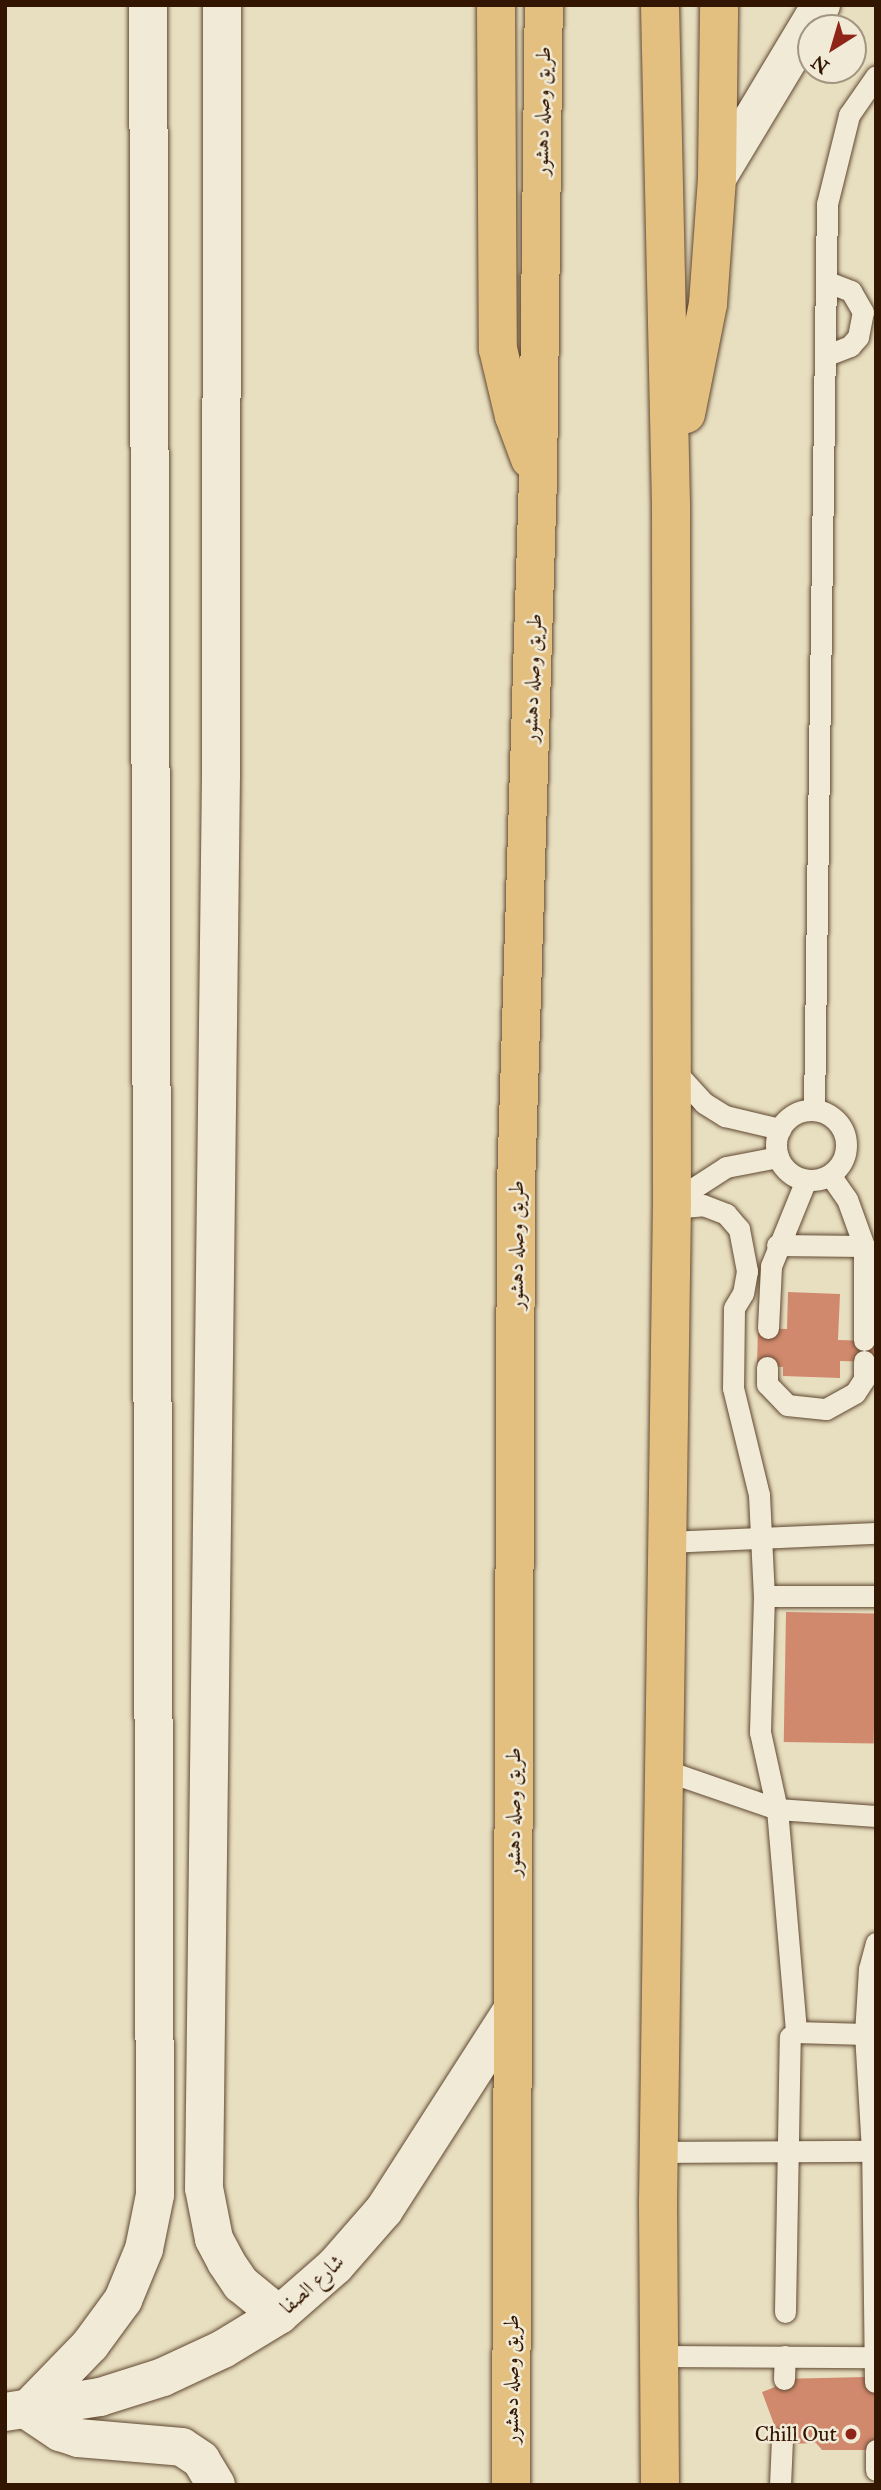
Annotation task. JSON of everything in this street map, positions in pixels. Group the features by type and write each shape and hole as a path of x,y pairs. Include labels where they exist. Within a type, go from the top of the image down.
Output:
{"main road":[{"path":"496,5 498,349 514,416 538,480"},
{"name":"طريق وصله دهشور","path":"511,2485 516,1186 538,480 544,5"},
{"path":"660,5 671,506 672,1067 659,2151 660,2485"},
{"path":"671,506 708,304 717,178 719,5"}],"street":[{"path":"148,5 155,2195 135,2275 90,2345 16,2411 78,2438 182,2447 201,2460 216,2485"},
{"path":"222,5 221,775 204,2188 214,2239 241,2284 279,2315"},
{"path":"717,178 821,5"},
{"name":"شارع الصفا","path":"16,2411 100,2397 163,2377 223,2349 279,2315 335,2266 384,2210 511,2012"},
{"path":"154,2118 204,2117"}],"lane":[{"path":"814,1110 827,355 827,204 849,116 876,76"},
{"path":"827,355 850,346 858,337 863,312 851,290 828,282"},
{"path":"672,1067 686,1087 725,1116 779,1129"},
{"path":"814,1110 836,1121 843,1131 845,1156 830,1175 806,1180 794,1176 778,1157 779,1129 800,1111 814,1110"},
{"path":"672,1205 726,1167 778,1157"},
{"path":"767,1367 766,1384 787,1405 826,1409 855,1392 864,1379 864,1246 847,1199 830,1175"},
{"path":"768,1328 768,1281 777,1245 806,1180"},
{"path":"672,1205 687,1204 715,1209 739,1229 747,1282 734,1308 733,1388 755,1470 764,1596 760,1732 777,1809 796,2032 788,2044 785,2312"},
{"path":"777,1245 864,1246"},
{"path":"667,1542 876,1533"},
{"path":"764,1596 876,1596"},
{"path":"664,1770 777,1809 876,1816"},
{"path":"875,2382 872,2151 865,2034 869,1969 876,1943"},
{"path":"796,2032 865,2034"},
{"path":"659,2151 872,2151"},
{"path":"661,2356 875,2357"},
{"path":"784,2379 785,2356"},
{"path":"780,2485 782,2439"},
{"path":"876,2450 876,2470"}],"building":[{"path":"788,1292 840,1294 838,1340 876,1341 876,1362 840,1361 840,1378 783,1376 783,1367 757,1366 758,1328 787,1329"},
{"path":"786,1612 876,1614 874,1744 784,1742"},
{"path":"865,2377 876,2383 876,2450 822,2450 816,2443 788,2444 778,2435 762,2392 775,2387 779,2379"}],"place":[{"name":"Chill Out","path":"851,2434"}]}
